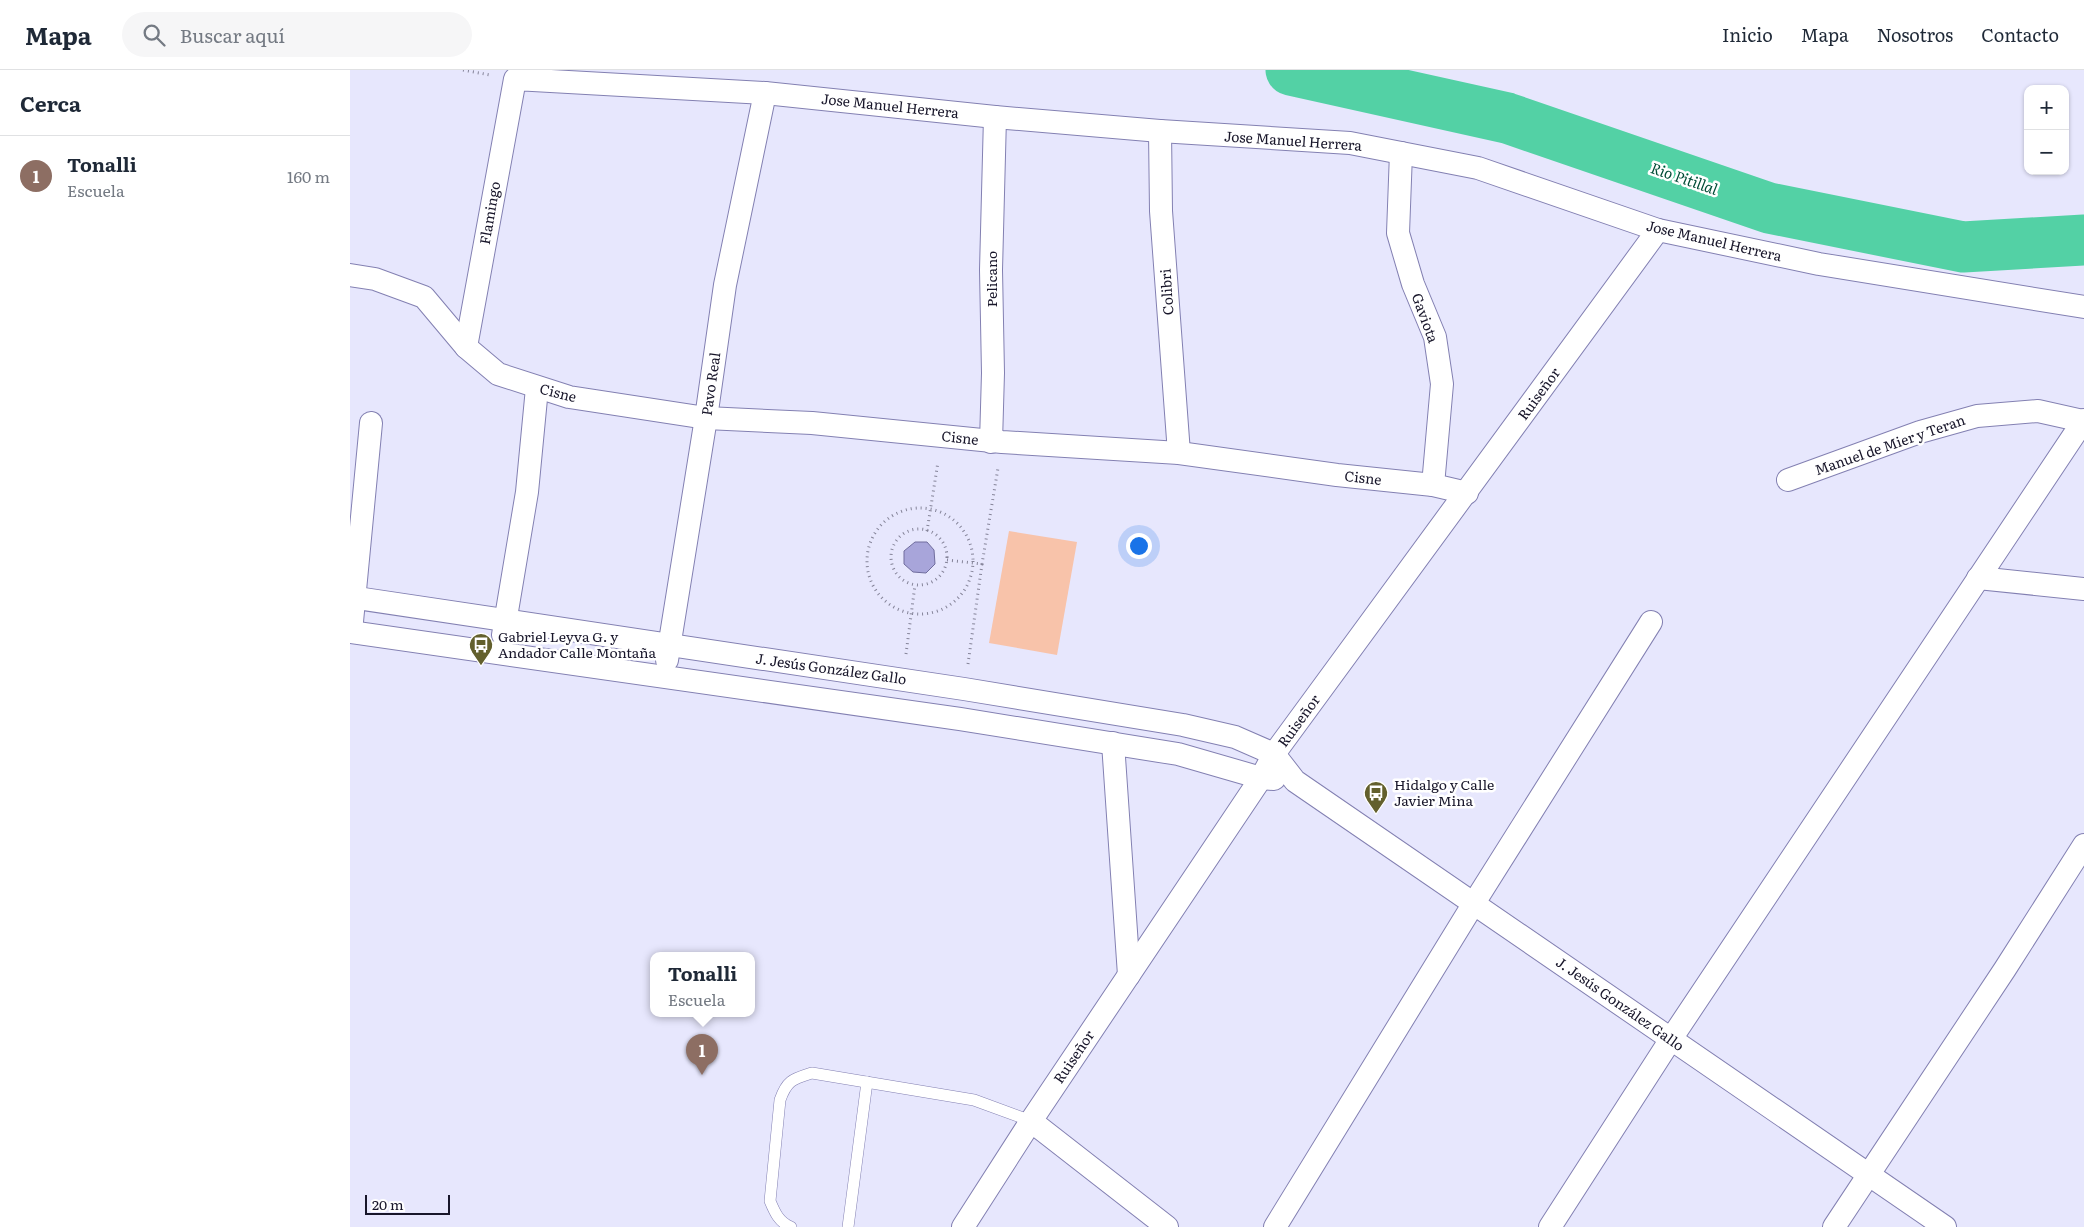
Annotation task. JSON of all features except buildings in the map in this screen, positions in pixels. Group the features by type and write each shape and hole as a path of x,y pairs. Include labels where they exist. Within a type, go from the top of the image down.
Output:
{"street":[{"name":"Jose Manuel Herrera","path":"515,79 765,92 995,117 1160,131 1350,143 1478,168 1658,230 1819,264 2084,307"},
{"name":"Flamingo","path":"466,347 515,79"},
{"name":"Pavo Real","path":"665,676 725,285 765,92"},
{"name":"Pelicano","path":"995,117 991,270 997,442"},
{"name":"Colibri","path":"1160,131 1161,211 1179,453"},
{"name":"Gaviota","path":"1401,153 1398,233 1412,284 1435,337 1442,384 1433,485"},
{"name":"Ruiseñor","path":"963,1227 1031,1121 1261,778 1274,754 1658,230"},
{"name":"Cisne","path":"350,275 375,279 424,297 466,347 498,374 569,397 706,418 812,423 997,442 1179,453 1337,475 1433,485 1467,493"},
{"path":"500,653 527,492 537,388"},
{"name":"Manuel de Mier y Teran","path":"1788,480 1920,432 1977,416 2038,411 2084,420"},
{"path":"1550,1227 1672,1039 2084,420"},
{"path":"351,632 352,598 371,423"},
{"path":"1978,578 2084,589"},
{"name":"J. Jesús González Gallo","path":"352,598 964,689 1183,725 1235,737 1274,754 1295,781 1945,1227"},
{"path":"1275,1227 1474,903 1652,622"},
{"name":"J. Jesús González Gallo","path":"351,632 950,718 1178,754 1261,778 1295,781"},
{"path":"1113,744 1129,975"},
{"path":"1834,1227 2005,969 2084,845"},
{"path":"1031,1121 1167,1227"}],"lane":[{"path":"791,1227 784,1224 776,1215 770,1201 780,1100 784,1089 792,1079 812,1073 974,1100 1031,1121"},
{"path":"848,1227 867,1082"}],"path":[{"path":"928,530 942,436"},
{"path":"964,689 997,442"},
{"path":"913,508 932,509 949,516 962,528 971,544 974,563 970,580 961,596 947,608 929,614 911,614 895,608 882,598 872,585 867,569 867,553 872,537 882,524 896,514 913,508"},
{"path":"928,530 940,538 945,546 947,560 944,572 937,580 929,584 915,585 902,580 895,573 891,565 890,556 897,538 905,532 928,530"},
{"path":"947,560 982,564"},
{"path":"902,680 915,585"}],"shaded area":[{"path":"1009,531 1077,542 1057,655 989,643"}],"waterway":[{"name":"Rio Pitillal","path":"1291,70 1507,118 1769,208 1963,247 2084,240"}],"place":[{"name":"Gabriel Leyva G. y Andador Calle Montaña","path":"481,666"},
{"name":"Hidalgo y Calle Javier Mina","path":"1376,814"},
{"name":"Tonalli","path":"702,1075"}]}
